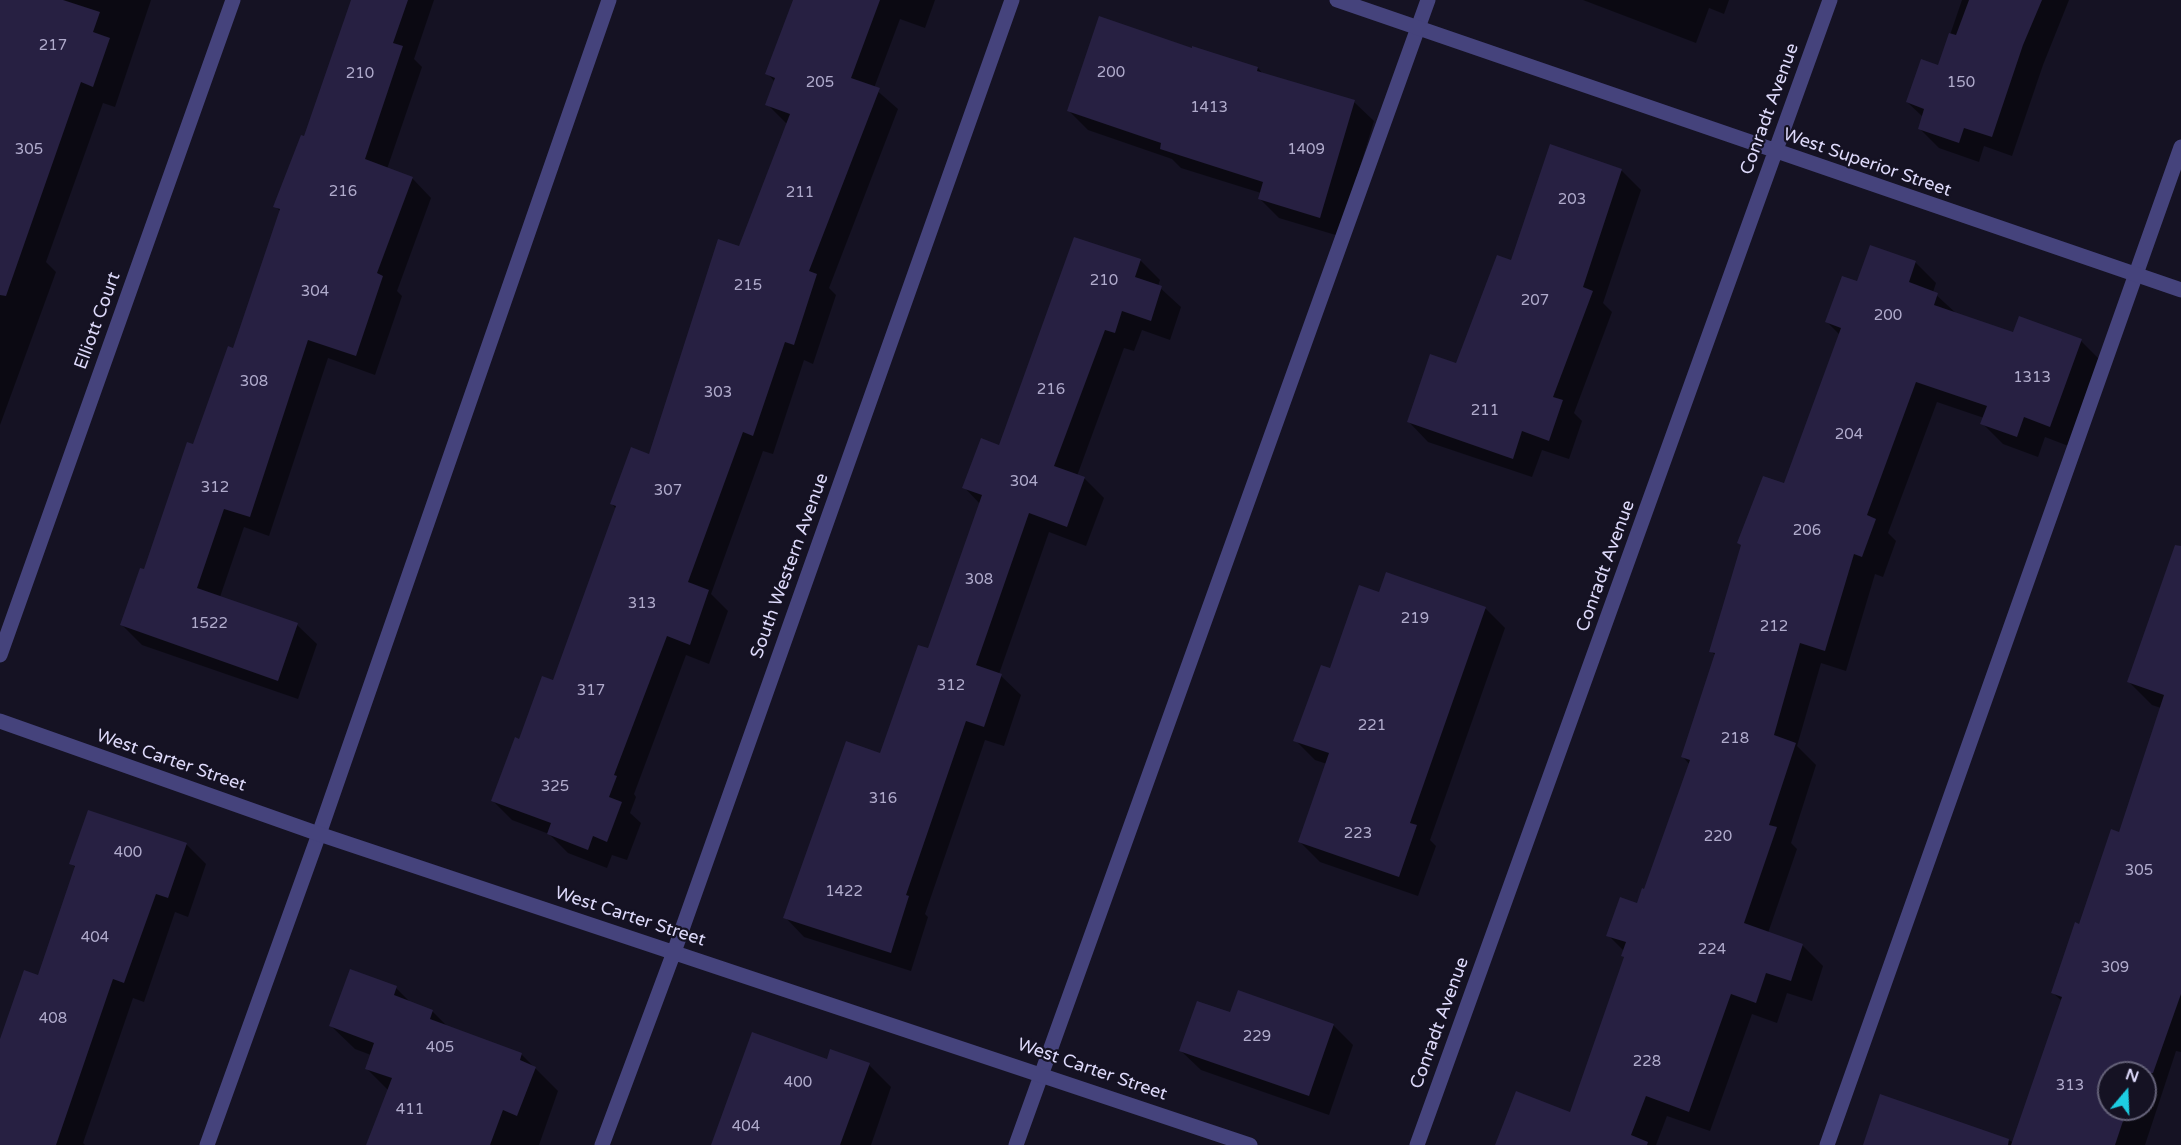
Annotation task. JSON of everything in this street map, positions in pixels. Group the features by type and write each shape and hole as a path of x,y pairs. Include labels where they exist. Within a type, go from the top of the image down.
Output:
{"street":[{"name":"Elliott Court","path":"0,655 233,0"},
{"path":"207,1145 319,834 609,0"},
{"name":"South Western Avenue","path":"602,1145 674,952 1012,0"},
{"name":"West Superior Street","path":"1337,0 2181,290"},
{"path":"1016,1145 1428,0"},
{"name":"Conradt Avenue","path":"1417,1145 1830,0"},
{"path":"1827,1145 2181,147"},
{"name":"West Carter Street","path":"0,721 319,834 1250,1145"}],"building":[{"path":"0,0 63,0 100,12 93,32 110,38 93,87 81,82 6,296 0,295"},
{"path":"351,0 408,0 393,43 403,46 365,159 413,177 377,273 383,276 356,356 308,340 250,517 224,509 197,588 298,623 278,681 120,625 140,568 144,569 187,442 193,444 228,346 233,348 280,209 273,207 301,135 304,136"},
{"path":"793,0 880,0 851,78 880,88 809,271 817,274 794,345 785,342 753,436 743,432 688,582 709,590 690,645 667,636 614,775 617,776 609,797 622,802 607,842 593,836 588,850 547,834 551,823 491,801 515,737 519,739 542,676 553,680 616,506 610,504 631,447 649,454 718,239 739,246 790,114 765,105 775,78 765,74"},
{"path":"1969,0 2042,0 2023,45 1992,137 1964,128 1959,143 1918,129 1924,109 1906,102 1921,59 1938,65 1949,33 1956,35"},
{"path":"1099,16 1192,48 1192,46 1258,67 1257,71 1355,100 1320,218 1258,199 1263,182 1160,149 1161,143 1067,111"},
{"path":"1550,144 1622,169 1583,287 1593,291 1553,397 1563,400 1549,441 1522,431 1513,459 1407,422 1430,354 1456,363 1497,255 1511,260"},
{"path":"1074,237 1141,259 1135,277 1162,286 1151,321 1122,311 1115,333 1105,330 1054,466 1085,477 1067,527 1029,513 976,665 1002,674 984,727 966,721 906,895 909,896 891,953 783,918 846,741 880,753 918,645 928,648 982,495 962,488 981,438 999,445"},
{"path":"1870,245 1916,261 1909,282 1938,293 1934,305 2013,332 2019,316 2082,339 2050,427 2024,417 2017,437 1980,424 1987,406 1916,382 1867,515 1876,519 1862,557 1854,554 1825,651 1800,643 1774,735 1796,743 1769,825 1777,827 1744,923 1803,944 1791,981 1766,973 1756,1003 1731,994 1689,1112 1646,1096 1631,1135 1648,1142 1647,1145 1495,1145 1516,1091 1570,1112 1624,957 1621,956 1626,942 1606,936 1620,897 1637,903 1642,888 1644,889 1690,760 1681,757 1715,653 1709,652 1741,545 1737,543 1763,476 1784,483 1841,328 1825,322 1842,276 1857,281"},
{"path":"2175,545 2181,546 2181,994 2157,1062 2097,1061 2097,1121 2123,1121 2115,1145 2011,1145 2062,997 2051,993 2075,922 2079,924 2111,829 2119,832 2164,695 2127,682"},
{"path":"1386,572 1486,607 1410,823 1417,825 1399,877 1298,842 1329,753 1293,741 1321,665 1330,668 1359,585 1379,592"},
{"path":"88,810 187,843 168,898 156,894 124,983 113,979 56,1145 0,1145 0,1039 24,970 38,975 75,866 69,864"},
{"path":"350,969 397,986 394,995 433,1010 430,1019 522,1053 520,1060 536,1067 517,1116 503,1110 490,1145 366,1145 392,1078 365,1069 374,1043 329,1026"},
{"path":"1238,990 1334,1024 1309,1096 1179,1051 1197,1001 1230,1012"},
{"path":"752,1032 827,1059 830,1049 870,1063 840,1145 711,1145"},
{"path":"1880,1094 2009,1139 2008,1145 1863,1145"}]}
